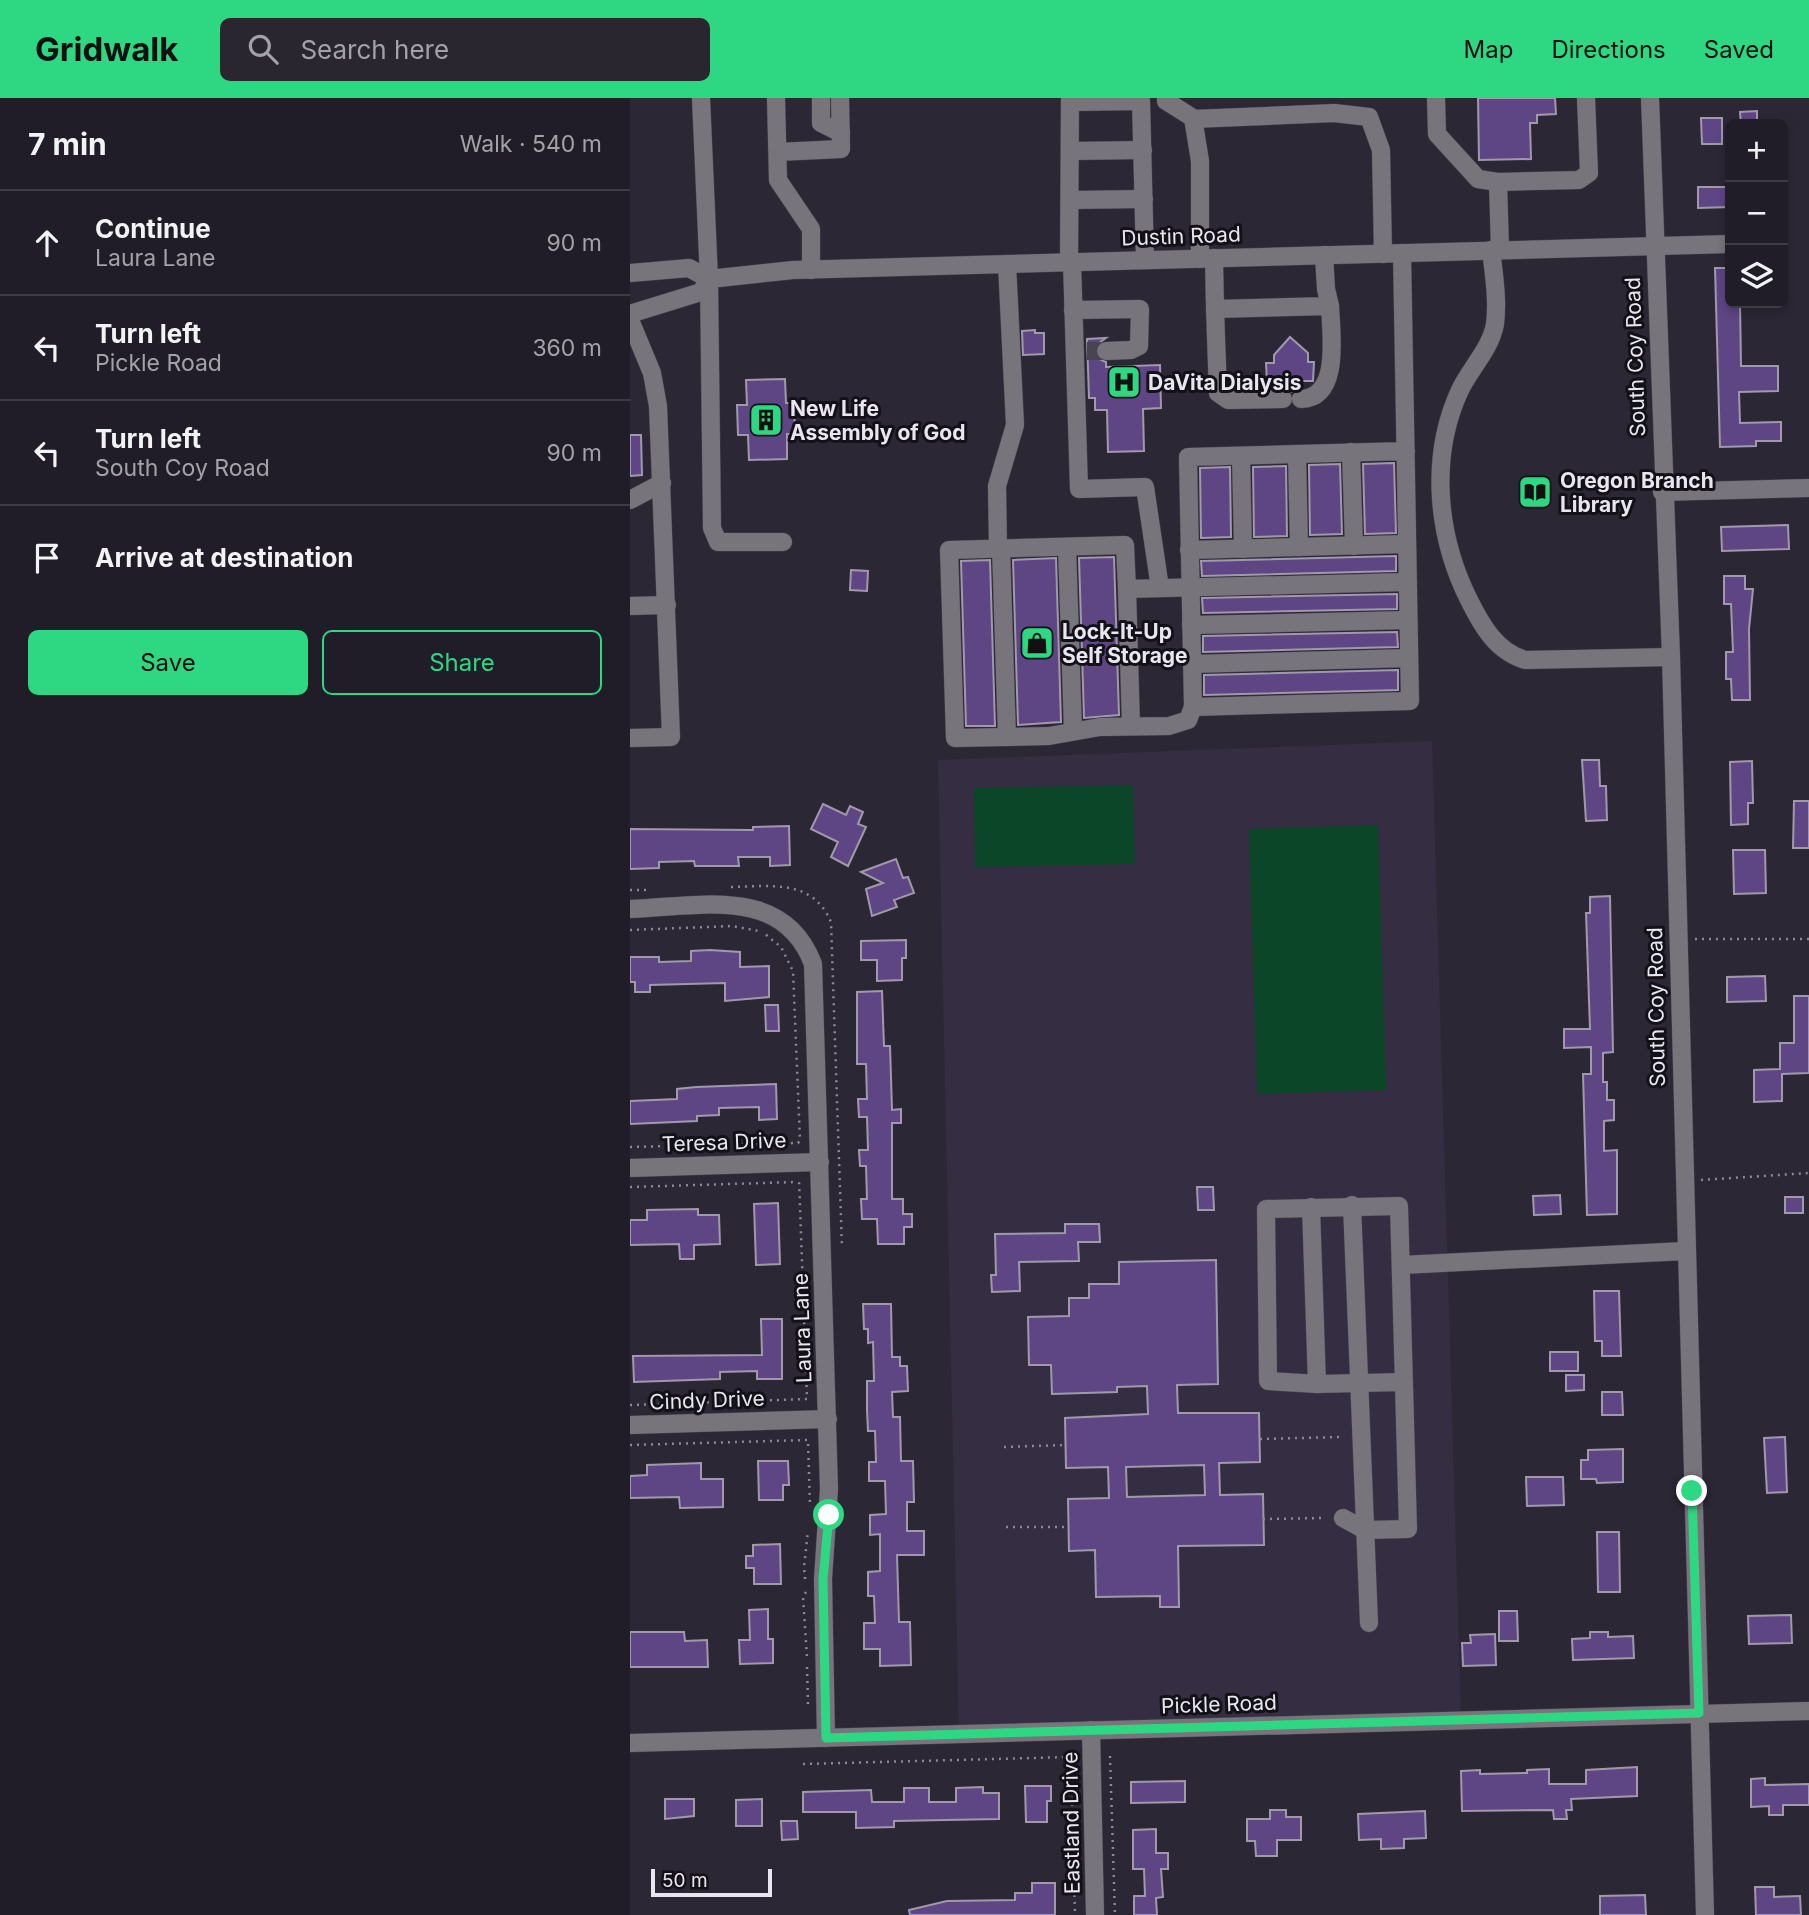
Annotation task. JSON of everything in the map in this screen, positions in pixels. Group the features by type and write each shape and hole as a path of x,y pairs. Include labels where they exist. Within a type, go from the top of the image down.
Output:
{"street":[{"path":"701,98 709,279 712,528 718,542 783,542"},
{"path":"776,98 778,180 811,229 811,270"},
{"path":"821,98 821,123 841,133"},
{"path":"830,98 830,123 841,133"},
{"path":"778,152 841,149 840,98"},
{"path":"1166,98 1166,101 1193,119 1334,113 1369,117 1381,150 1383,254"},
{"path":"1436,98 1437,134 1478,179 1498,182 1579,180 1589,173 1586,98"},
{"name":"South Coy Road","path":"1650,98 1662,492 1671,657 1683,1181 1705,1915"},
{"path":"1145,260 1141,101 1070,100 1070,262 1073,310 1081,351 1079,489 1145,487 1160,588"},
{"path":"1193,119 1215,309 1218,393 1228,400 1283,399"},
{"path":"1070,151 1143,150"},
{"path":"1498,182 1495,324 1492,337 1459,392 1449,426 1439,485 1442,521 1460,581 1479,621 1497,644 1511,656 1525,660 1671,657"},
{"path":"1070,200 1144,199"},
{"name":"Dustin Road","path":"630,273 689,268 709,279 811,270 1725,244"},
{"path":"1193,707 1410,701 1402,253"},
{"path":"1301,399 1316,396 1326,384 1331,345 1330,306 1325,289 1325,255"},
{"path":"1007,264 1015,425 997,486 1007,737"},
{"path":"630,314 701,292 709,279"},
{"path":"1215,309 1330,306"},
{"path":"1073,310 1140,309 1139,346 1131,350 1106,351"},
{"path":"630,320 652,373 656,395 671,737 630,738"},
{"path":"1131,726 1125,545 949,550 955,738 1049,736 1073,731 1181,724 1193,714 1188,457 1406,451"},
{"path":"1351,453 1354,546"},
{"path":"1297,454 1299,547"},
{"path":"1241,456 1243,549"},
{"path":"630,500 662,484"},
{"path":"1662,492 1809,488"},
{"path":"1189,550 1406,544"},
{"path":"1067,547 1073,731"},
{"path":"1127,589 1406,582"},
{"path":"630,606 667,605"},
{"path":"1191,625 1408,620"},
{"path":"1192,664 1409,658"},
{"name":"Laura Lane","path":"630,909 754,908 768,912 789,926 804,943 813,964 828,1419 829,1515 823,1579 826,1738"},
{"name":"Teresa Drive","path":"630,1168 820,1162"},
{"path":"1352,1205 1368,1622"},
{"path":"1343,1518 1365,1530 1408,1529 1401,1265 1399,1206 1266,1209 1269,1381 1317,1384 1404,1382"},
{"path":"1311,1207 1317,1384"},
{"path":"1401,1265 1685,1251"},
{"name":"Cindy Drive","path":"630,1425 828,1419"},
{"name":"Pickle Road","path":"630,1743 1809,1711"},
{"name":"Eastland Drive","path":"1091,1730 1095,1915"}],"path":[{"path":"630,930 740,927 760,931 781,947 791,962 795,981 800,1163 797,1182 800,1186 807,1399 630,1405"},
{"path":"1678,939 1809,939"},
{"path":"630,1147 798,1143"},
{"path":"1683,1181 1809,1173"},
{"path":"630,1187 797,1182"},
{"path":"1260,1439 1340,1437"},
{"path":"630,1445 808,1440 809,1516"},
{"path":"1004,1447 1066,1446"},
{"path":"1263,1519 1343,1518"},
{"path":"808,1525 804,1567 808,1587 803,1597 805,1654 809,1662 806,1669 806,1704 825,1703"},
{"path":"1006,1527 1068,1527"},
{"path":"1110,1756 1115,1915"},
{"path":"803,1764 1071,1757 1075,1915"}],"shaded area":[{"path":"1432,741 1461,1720 959,1732 938,760"}],"green space":[{"path":"1133,785 1135,864 975,867 974,788"},
{"path":"1378,825 1386,1090 1257,1094 1249,829"}],"building":[{"path":"1478,98 1555,98 1556,114 1537,115 1537,123 1530,123 1531,159 1479,160"},
{"path":"1757,111 1757,119 1741,119 1740,112"},
{"path":"1701,118 1722,118 1722,144 1702,144"},
{"path":"1698,187 1725,187 1725,207 1698,208"},
{"path":"1715,268 1725,268 1725,308 1740,308 1741,366 1778,366 1778,391 1739,392 1740,423 1781,422 1781,441 1756,441 1756,446 1720,447"},
{"path":"1035,330 1035,333 1044,333 1044,354 1023,355 1022,331"},
{"path":"1290,337 1308,353 1308,362 1314,362 1313,381 1301,381 1301,387 1292,392 1282,388 1282,382 1267,382 1266,363 1274,363 1274,355"},
{"name":"DaVita Dialysis","path":"1106,338 1096,345 1095,351 1097,358 1106,362 1106,367 1160,365 1161,408 1143,409 1144,451 1108,452 1107,410 1095,410 1095,398 1089,398 1087,339"},
{"name":"New Life Assembly of God","path":"785,379 786,403 794,403 795,434 787,434 787,459 749,460 748,435 738,435 737,405 747,405 746,380"},
{"path":"630,435 641,435 642,475 630,476"},
{"path":"1394,463 1396,533 1365,534 1363,464"},
{"path":"1340,464 1342,534 1310,535 1309,465"},
{"path":"1286,466 1287,536 1254,537 1253,467"},
{"path":"1230,467 1231,537 1201,538 1200,468"},
{"path":"1788,525 1789,549 1722,551 1721,527"},
{"name":"Lock-It-Up Self Storage","path":"1396,556 1396,571 1202,576 1201,561"},
{"name":"Lock-It-Up Self Storage","path":"1114,557 1119,715 1084,718 1079,558"},
{"name":"Lock-It-Up Self Storage","path":"1056,558 1061,722 1018,725 1013,560"},
{"path":"990,560 995,726 966,726 961,561"},
{"path":"851,570 868,571 867,591 850,590"},
{"path":"1724,576 1745,576 1745,589 1753,589 1749,629 1750,700 1732,700 1731,679 1726,679 1726,652 1733,652 1731,604 1724,604"},
{"name":"Lock-It-Up Self Storage","path":"1397,594 1397,609 1203,613 1202,598"},
{"name":"Lock-It-Up Self Storage","path":"1397,632 1398,647 1203,652 1203,636"},
{"name":"Lock-It-Up Self Storage","path":"1398,670 1398,690 1204,695 1204,675"},
{"path":"1582,760 1599,760 1600,786 1606,786 1607,820 1586,821"},
{"path":"1752,761 1753,803 1748,803 1748,824 1731,825 1730,762"},
{"path":"1794,801 1809,801 1809,848 1793,848"},
{"path":"823,804 846,815 850,806 863,812 858,824 866,827 848,866 831,857 838,842 811,829"},
{"path":"789,826 790,865 770,866 770,857 738,857 739,866 695,866 694,861 659,862 659,868 630,869 630,829 753,830 753,827"},
{"path":"1733,850 1765,850 1766,893 1734,894"},
{"path":"896,859 903,878 908,877 914,893 894,900 897,907 872,916 866,889 883,883 861,872"},
{"path":"1610,896 1613,1052 1603,1053 1603,1082 1607,1082 1607,1100 1614,1100 1614,1120 1604,1121 1604,1151 1617,1150 1617,1214 1587,1215 1583,1074 1591,1074 1591,1047 1564,1048 1564,1029 1590,1029 1586,913 1590,913 1590,897"},
{"path":"906,940 906,958 902,958 902,980 877,981 877,960 861,960 861,941"},
{"path":"691,951 740,952 740,967 769,966 769,997 725,1001 725,983 650,985 650,992 635,992 635,982 630,982 630,957 659,957 659,962 691,961"},
{"path":"1765,976 1766,1001 1727,1002 1727,977"},
{"path":"882,991 884,1046 890,1046 892,1110 901,1109 901,1123 892,1123 892,1199 903,1199 903,1214 912,1214 912,1227 904,1227 904,1244 878,1244 877,1219 862,1219 861,1199 867,1199 866,1166 860,1166 859,1150 868,1150 867,1117 859,1117 858,1099 867,1099 866,1064 857,1064 857,992"},
{"path":"1794,996 1809,996 1809,1073 1782,1074 1782,1101 1754,1102 1754,1070 1780,1069 1780,1043 1794,1043"},
{"path":"765,1005 778,1005 779,1031 766,1031"},
{"path":"776,1084 777,1119 759,1120 759,1107 719,1108 719,1115 697,1116 697,1121 630,1124 630,1101 677,1099 677,1089"},
{"path":"1197,1187 1213,1187 1214,1210 1198,1210"},
{"path":"1560,1195 1561,1214 1534,1215 1533,1196"},
{"path":"1785,1197 1803,1197 1803,1213 1785,1213"},
{"path":"778,1203 780,1264 756,1265 754,1204"},
{"path":"698,1209 698,1215 719,1215 720,1244 694,1245 694,1259 680,1259 679,1244 630,1245 630,1220 647,1220 647,1210"},
{"path":"1065,1224 1099,1224 1100,1242 1078,1242 1079,1261 1019,1262 1020,1291 992,1292 991,1275 996,1275 995,1234 1065,1233"},
{"path":"1216,1260 1218,1384 1177,1385 1178,1413 1259,1413 1260,1462 1219,1463 1220,1495 1263,1494 1264,1545 1178,1546 1179,1607 1160,1607 1160,1596 1096,1597 1095,1550 1069,1551 1068,1499 1109,1498 1108,1467 1066,1468 1065,1418 1148,1414 1147,1386 1117,1387 1117,1392 1052,1394 1051,1365 1029,1365 1028,1317 1069,1316 1069,1298 1089,1298 1089,1284 1119,1284 1119,1262","holes":["1204,1465 1205,1495 1127,1497 1126,1467"]},
{"path":"1594,1291 1619,1291 1621,1356 1602,1356 1602,1341 1595,1341"},
{"path":"863,1304 891,1304 892,1357 900,1357 900,1366 907,1366 908,1391 892,1392 893,1417 900,1417 901,1461 913,1461 914,1502 907,1502 907,1531 924,1531 924,1555 897,1555 899,1622 910,1622 911,1665 880,1666 880,1649 864,1649 864,1623 875,1623 874,1596 868,1596 868,1572 880,1571 880,1534 870,1535 870,1515 886,1514 885,1481 869,1481 869,1462 876,1462 875,1431 868,1431 867,1410 867,1381 874,1381 873,1342 868,1343 868,1329 864,1329"},
{"path":"761,1319 782,1319 782,1379 757,1379 757,1371 720,1372 720,1379 634,1382 633,1356 762,1355"},
{"path":"1550,1352 1578,1352 1578,1371 1550,1371"},
{"path":"1566,1375 1584,1375 1584,1390 1566,1391"},
{"path":"1602,1392 1622,1392 1623,1415 1602,1415"},
{"path":"1785,1437 1787,1492 1767,1493 1764,1438"},
{"path":"1623,1449 1623,1482 1597,1483 1596,1479 1581,1479 1581,1460 1588,1460 1588,1450"},
{"path":"758,1461 788,1461 789,1485 783,1485 783,1500 759,1500"},
{"path":"701,1463 701,1479 723,1479 723,1507 680,1508 679,1497 630,1498 630,1476 647,1475 647,1465"},
{"path":"1526,1477 1563,1477 1564,1505 1527,1506"},
{"path":"1597,1532 1619,1532 1620,1592 1598,1592"},
{"path":"780,1544 781,1584 754,1584 754,1568 746,1568 746,1556 753,1556 753,1545"},
{"path":"768,1609 768,1639 773,1639 773,1663 740,1664 739,1640 750,1640 749,1610"},
{"path":"1499,1611 1517,1611 1518,1641 1499,1641"},
{"path":"1791,1615 1792,1643 1749,1644 1748,1616"},
{"path":"630,1632 684,1632 685,1641 707,1640 708,1667 630,1667"},
{"path":"1590,1632 1608,1632 1608,1637 1633,1636 1634,1658 1573,1660 1572,1639 1590,1638"},
{"path":"1495,1634 1496,1665 1463,1666 1462,1643 1471,1643 1470,1635"},
{"path":"1637,1767 1637,1796 1571,1799 1572,1810 1566,1810 1567,1819 1554,1819 1553,1810 1462,1811 1461,1771 1480,1770 1480,1774 1527,1773 1527,1770 1549,1769 1549,1784 1586,1784 1586,1770"},
{"path":"1765,1778 1765,1785 1809,1784 1809,1805 1783,1805 1783,1815 1769,1815 1769,1806 1751,1807 1751,1779"},
{"path":"1185,1781 1185,1802 1131,1803 1131,1782"},
{"path":"1025,1786 1051,1786 1051,1801 1047,1801 1047,1822 1026,1822"},
{"path":"983,1787 983,1793 999,1793 999,1819 894,1821 894,1827 856,1828 856,1812 803,1812 803,1792 871,1790 872,1802 904,1802 904,1788 929,1788 929,1802 956,1802 956,1788"},
{"path":"665,1799 694,1799 694,1816 665,1819"},
{"path":"762,1799 762,1826 736,1826 736,1800"},
{"path":"1270,1810 1286,1810 1286,1817 1301,1817 1301,1840 1277,1840 1277,1856 1256,1856 1255,1841 1247,1841 1247,1819 1270,1819"},
{"path":"1425,1811 1426,1838 1404,1839 1404,1848 1381,1849 1381,1839 1359,1840 1358,1814"},
{"path":"781,1821 797,1821 798,1839 782,1840"},
{"path":"1156,1829 1156,1853 1168,1853 1168,1869 1161,1869 1163,1897 1156,1898 1157,1915 1134,1915 1134,1896 1145,1896 1144,1869 1133,1869 1133,1830"},
{"path":"1032,1883 1055,1883 1055,1915 910,1915 909,1910 947,1901 1015,1900 1015,1893 1032,1893"},
{"path":"1755,1887 1774,1887 1774,1897 1800,1896 1801,1915 1756,1915"},
{"path":"1645,1895 1646,1915 1600,1915 1600,1896"}],"tunnel":[{"path":"1087,351 1106,351"}],"place":[{"name":"DaVita Dialysis","path":"1124,382"},
{"name":"New Life Assembly of God","path":"766,420"},
{"name":"Oregon Branch Library","path":"1535,492"},
{"name":"Lock-It-Up Self Storage","path":"1037,643"}],"route":[{"path":"829,1515 823,1579 826,1738 959,1732 1699,1713 1692,1491"}]}
